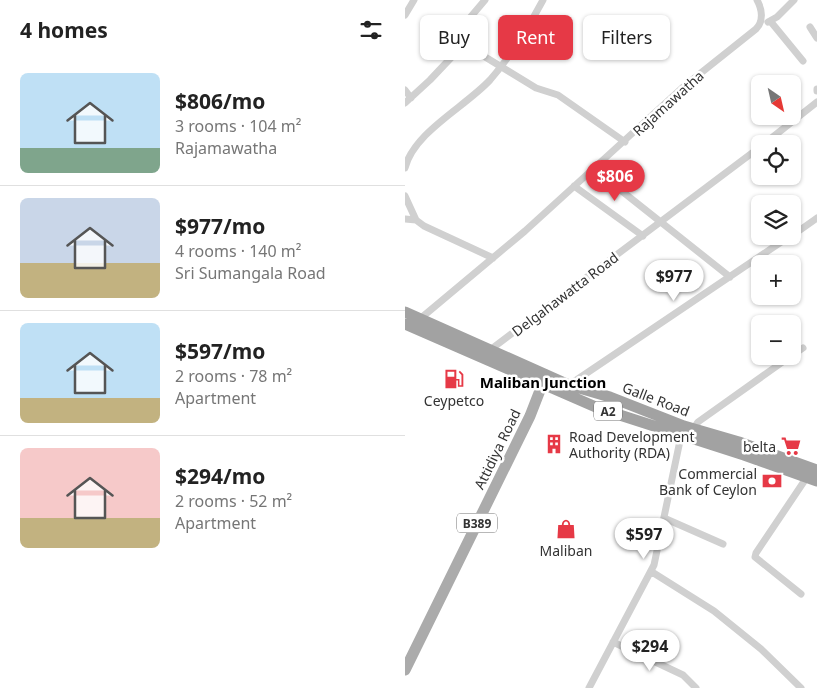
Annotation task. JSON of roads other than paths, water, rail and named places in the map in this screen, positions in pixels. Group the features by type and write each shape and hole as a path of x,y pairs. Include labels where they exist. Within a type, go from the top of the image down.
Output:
{"highway":[{"name":"Galle Road","path":"405,312 490,350 598,408 687,432 739,442 814,476"},
{"name":"Galle Road","path":"406,328 544,380 610,397 687,432"}],"main road":[{"name":"Attidiya Road","path":"405,670 530,416 544,380"}],"street":[{"path":"405,15 414,0"},
{"path":"472,15 485,0"},
{"path":"405,168 410,155 419,143 482,88 501,67 543,0"},
{"path":"757,0 761,8 761,22 771,22 794,0"},
{"name":"Rajamawatha","path":"421,318 493,258 625,142 682,88 756,29 761,22"},
{"path":"771,22 803,61"},
{"path":"810,27 817,38"},
{"path":"488,59 536,88 558,95 625,142"},
{"path":"405,103 448,60"},
{"path":"405,90 411,98"},
{"path":"775,135 817,102"},
{"name":"Delgahawatta Road","path":"490,350 751,154"},
{"path":"594,169 730,277"},
{"path":"574,186 643,236"},
{"path":"405,196 416,220 424,226 493,258"},
{"path":"801,228 817,218"},
{"path":"405,219 416,220"},
{"path":"569,385 776,245"},
{"path":"589,688 654,566 664,518 687,432 698,422 779,365"},
{"path":"801,594 755,557 756,553 814,476"},
{"path":"664,518 723,544"},
{"path":"651,572 714,611 761,649 801,688"},
{"path":"613,642 683,675 696,688"}],"place":[{"name":"Ceypetco","path":"454,379"},
{"name":"Road Development Authority (RDA)","path":"554,444"},
{"name":"belta","path":"791,446"},
{"name":"Commercial Bank of Ceylon","path":"772,481"},
{"name":"Maliban","path":"566,529"}],"district":[{"name":"Maliban Junction","path":"543,382"}]}
